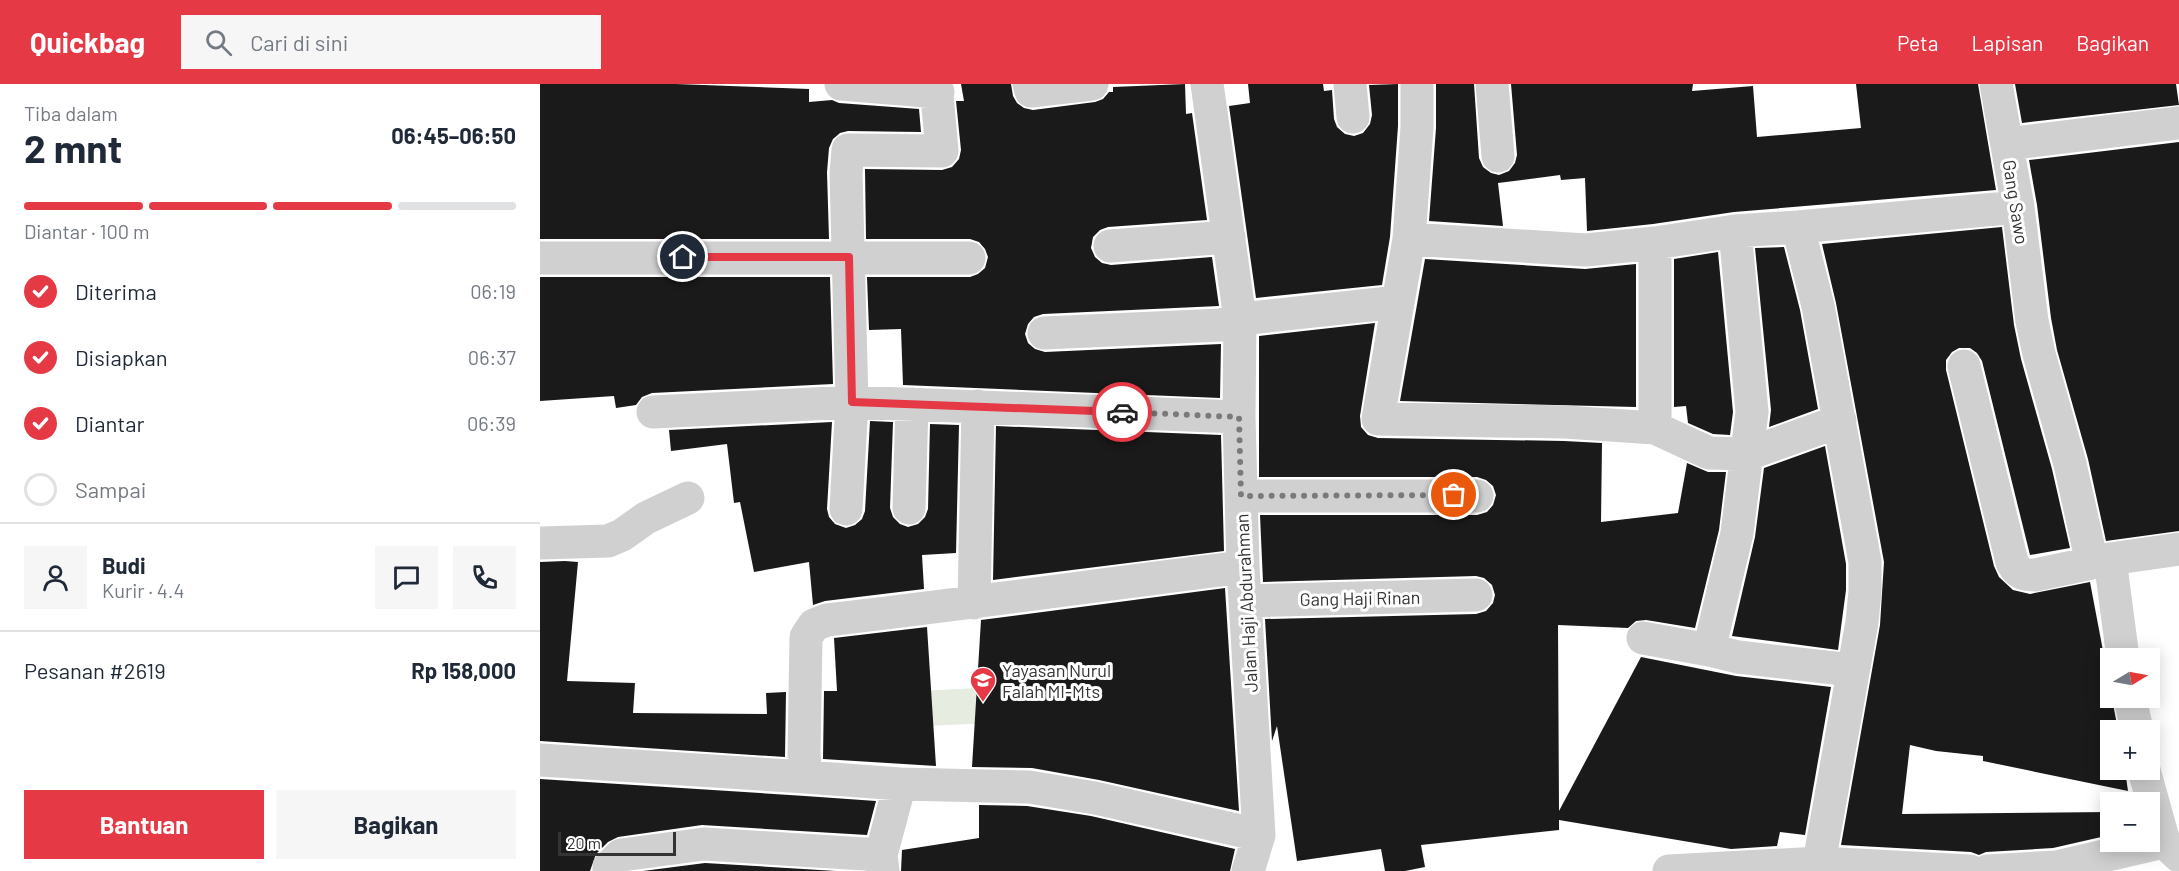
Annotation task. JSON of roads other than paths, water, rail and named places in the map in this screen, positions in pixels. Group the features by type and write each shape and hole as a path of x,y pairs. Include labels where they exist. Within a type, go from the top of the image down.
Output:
{"street":[{"path":"841,84 937,88 942,151 848,150 846,173 852,402 846,509"},
{"path":"1029,84 1031,91 1092,84"},
{"name":"Jalan Haji Abdurahman","path":"1207,84 1240,319 1239,417 1243,567 1259,835 1248,871"},
{"path":"1350,84 1353,117"},
{"path":"1417,84 1417,128 1409,239 1378,419 1565,423 1655,428 1708,453 1748,454 1840,421"},
{"path":"1492,84 1498,156"},
{"name":"Gang Sawo","path":"1996,84 2018,207 2032,321 2039,354 2070,464 2101,561 2121,648"},
{"path":"2007,144 2179,123"},
{"path":"1409,239 1586,250 1735,231 2018,207"},
{"path":"1798,227 1818,306 1865,562 1863,612 1818,867"},
{"path":"1708,650 1737,533 1752,412 1735,231"},
{"path":"1110,246 1228,237"},
{"path":"1655,243 1655,428"},
{"path":"540,258 969,258"},
{"path":"1044,333 1221,325 1240,319 1398,302"},
{"path":"1964,366 2012,562 2018,572 2024,575 2035,574 2179,549"},
{"path":"653,412 852,402 1239,417"},
{"path":"909,508 912,405"},
{"path":"974,603 978,406"},
{"path":"1241,496 1477,496"},
{"path":"540,543 608,541 622,535 646,518 688,498"},
{"path":"806,777 804,755 806,637 814,625 828,620 1243,567"},
{"name":"Gang Haji Rinan","path":"1245,601 1476,595"},
{"path":"1643,638 1738,657 1852,670"},
{"path":"540,760 900,784 1029,787 1095,798 1259,835"},
{"path":"1987,871 2056,869 2171,849 2146,780"},
{"path":"609,871 609,867 621,855 704,844 882,863 900,784"},
{"path":"1669,871 1818,867 1970,871"}],"place":[{"name":"Yayasan Nurul Falah MI-Mts","path":"983,703"}]}
